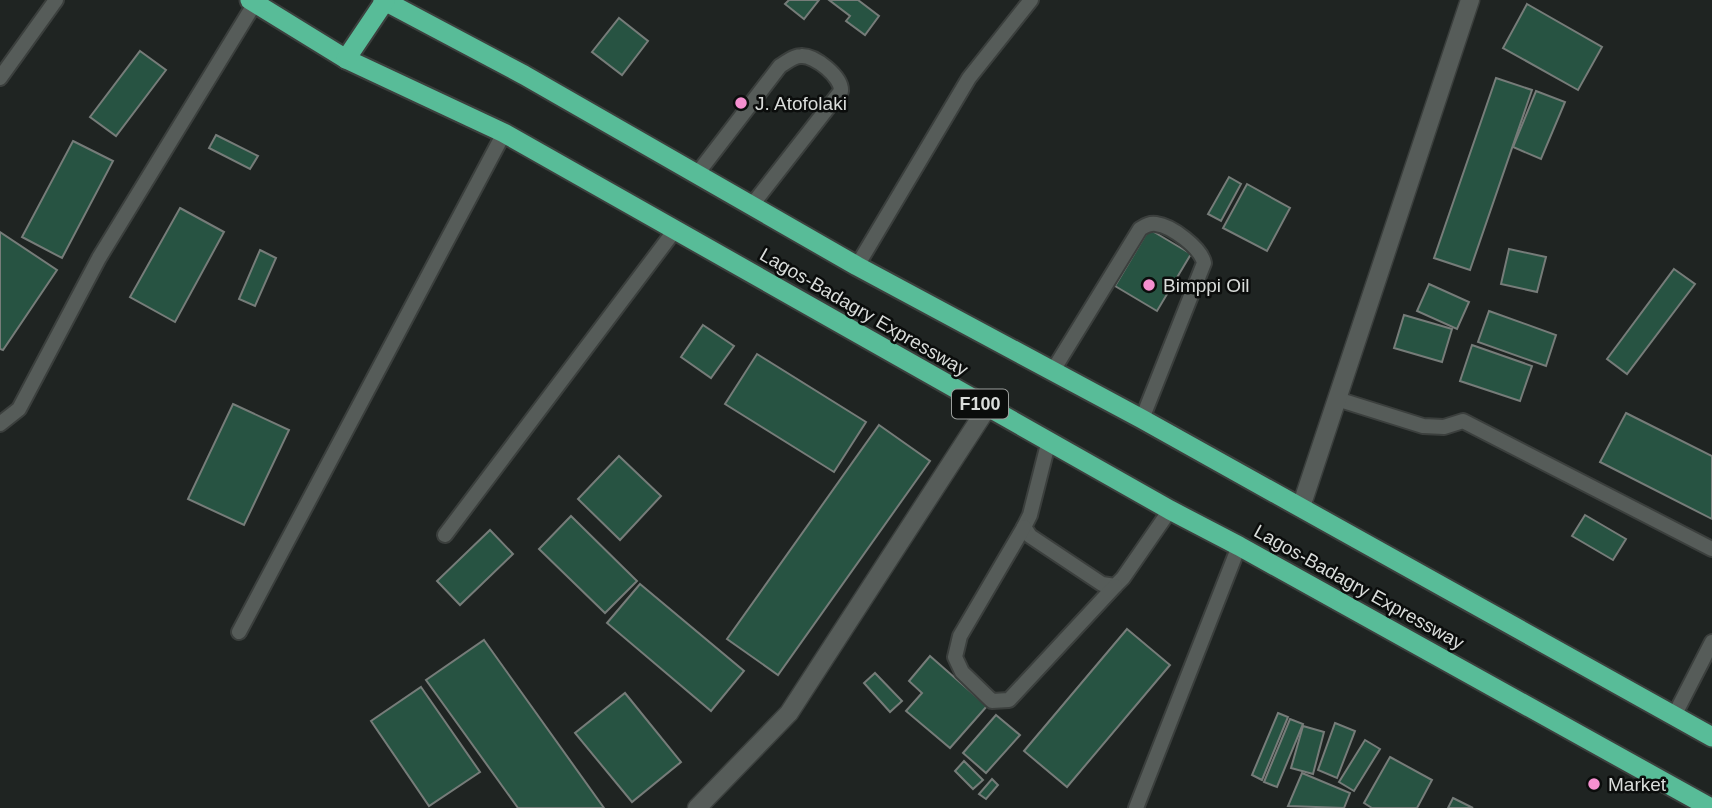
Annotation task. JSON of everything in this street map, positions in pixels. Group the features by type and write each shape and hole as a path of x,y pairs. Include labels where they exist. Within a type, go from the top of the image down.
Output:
{"highway":[{"name":"Lagos-Badagry Expressway","path":"252,1 346,58 504,133 987,408 1711,808"},
{"name":"Lagos-Badagry Expressway","path":"384,1 524,75 857,266 1142,419 1712,737"},
{"path":"346,58 384,1"}],"street":[{"path":"1301,507 1471,0"},
{"path":"697,808 789,713 987,408"}],"lane":[{"path":"0,78 56,0"},
{"path":"857,266 969,78 1031,0"},
{"path":"0,424 19,409 99,258 252,1"},
{"path":"697,174 780,66 791,58 809,57 837,76 842,85 841,92 752,205"},
{"path":"239,632 504,133"},
{"path":"1052,372 1140,229 1146,225 1158,224 1193,244 1199,250 1204,263 1142,419"},
{"path":"445,535 675,230"},
{"path":"1337,399 1423,426 1444,427 1463,421 1712,549"},
{"path":"1049,440 1030,515 960,636 955,657 962,672 992,701 1009,700 1123,578 1170,510"},
{"path":"1024,527 1030,536 1102,584 1115,586"},
{"path":"1136,808 1239,546"},
{"path":"1674,716 1712,642"}],"building":[{"path":"789,0 819,0 804,19 785,4"},
{"path":"829,0 858,0 879,16 865,35 846,21 850,16"},
{"path":"1527,4 1602,47 1578,90 1503,48"},
{"path":"619,18 648,41 622,75 592,52"},
{"path":"140,51 166,70 116,136 90,117"},
{"path":"1496,78 1532,90 1470,270 1434,258"},
{"path":"1536,91 1565,102 1541,159 1513,147"},
{"path":"216,135 258,156 250,169 209,148"},
{"path":"73,141 113,161 62,258 22,237"},
{"path":"1229,177 1241,184 1221,221 1208,214"},
{"path":"1247,184 1290,208 1267,251 1223,228"},
{"path":"180,208 224,232 175,322 130,297"},
{"path":"1149,229 1191,254 1157,311 1115,286"},
{"path":"0,232 57,270 3,350 0,349"},
{"path":"1509,249 1546,257 1537,292 1501,284"},
{"path":"260,250 276,258 255,306 239,299"},
{"path":"1674,269 1695,284 1627,374 1607,359"},
{"path":"1429,284 1469,302 1457,329 1417,311"},
{"path":"1489,311 1556,335 1546,366 1478,342"},
{"path":"1404,315 1452,329 1442,362 1394,348"},
{"path":"703,325 734,346 711,378 681,357"},
{"path":"1472,345 1532,366 1520,401 1460,381"},
{"path":"757,354 866,422 834,472 725,404"},
{"path":"233,404 289,430 244,525 188,499"},
{"path":"1626,413 1712,456 1712,519 1600,462"},
{"path":"879,425 930,461 778,675 727,639"},
{"path":"619,456 661,496 620,540 578,499"},
{"path":"1585,515 1626,539 1613,560 1572,536"},
{"path":"571,516 637,581 605,613 539,549"},
{"path":"490,530 513,554 460,605 437,581"},
{"path":"640,584 744,671 711,711 607,623"},
{"path":"1127,629 1170,665 1067,787 1024,751"},
{"path":"484,640 604,808 518,808 426,680"},
{"path":"930,656 987,706 950,748 906,711 922,693 909,681"},
{"path":"875,673 902,701 890,712 864,683"},
{"path":"421,687 480,772 429,806 371,721"},
{"path":"625,693 681,762 632,802 575,733"},
{"path":"1278,713 1288,717 1262,780 1252,775"},
{"path":"996,715 1020,735 986,773 963,753"},
{"path":"1290,719 1303,724 1277,787 1264,782"},
{"path":"1335,723 1355,731 1337,778 1318,770"},
{"path":"1303,726 1324,732 1313,774 1291,768"},
{"path":"1365,740 1380,749 1354,791 1339,782"},
{"path":"1390,757 1432,780 1417,808 1372,808 1364,803"},
{"path":"964,761 983,780 973,789 955,771"},
{"path":"1302,773 1350,793 1344,808 1288,806"},
{"path":"992,779 998,785 986,799 979,794"},
{"path":"1453,798 1473,808 1448,808"}],"place":[{"name":"J. Atofolaki","path":"741,103"},
{"name":"Bimppi Oil","path":"1149,285"},
{"name":"Market","path":"1594,784"}]}
